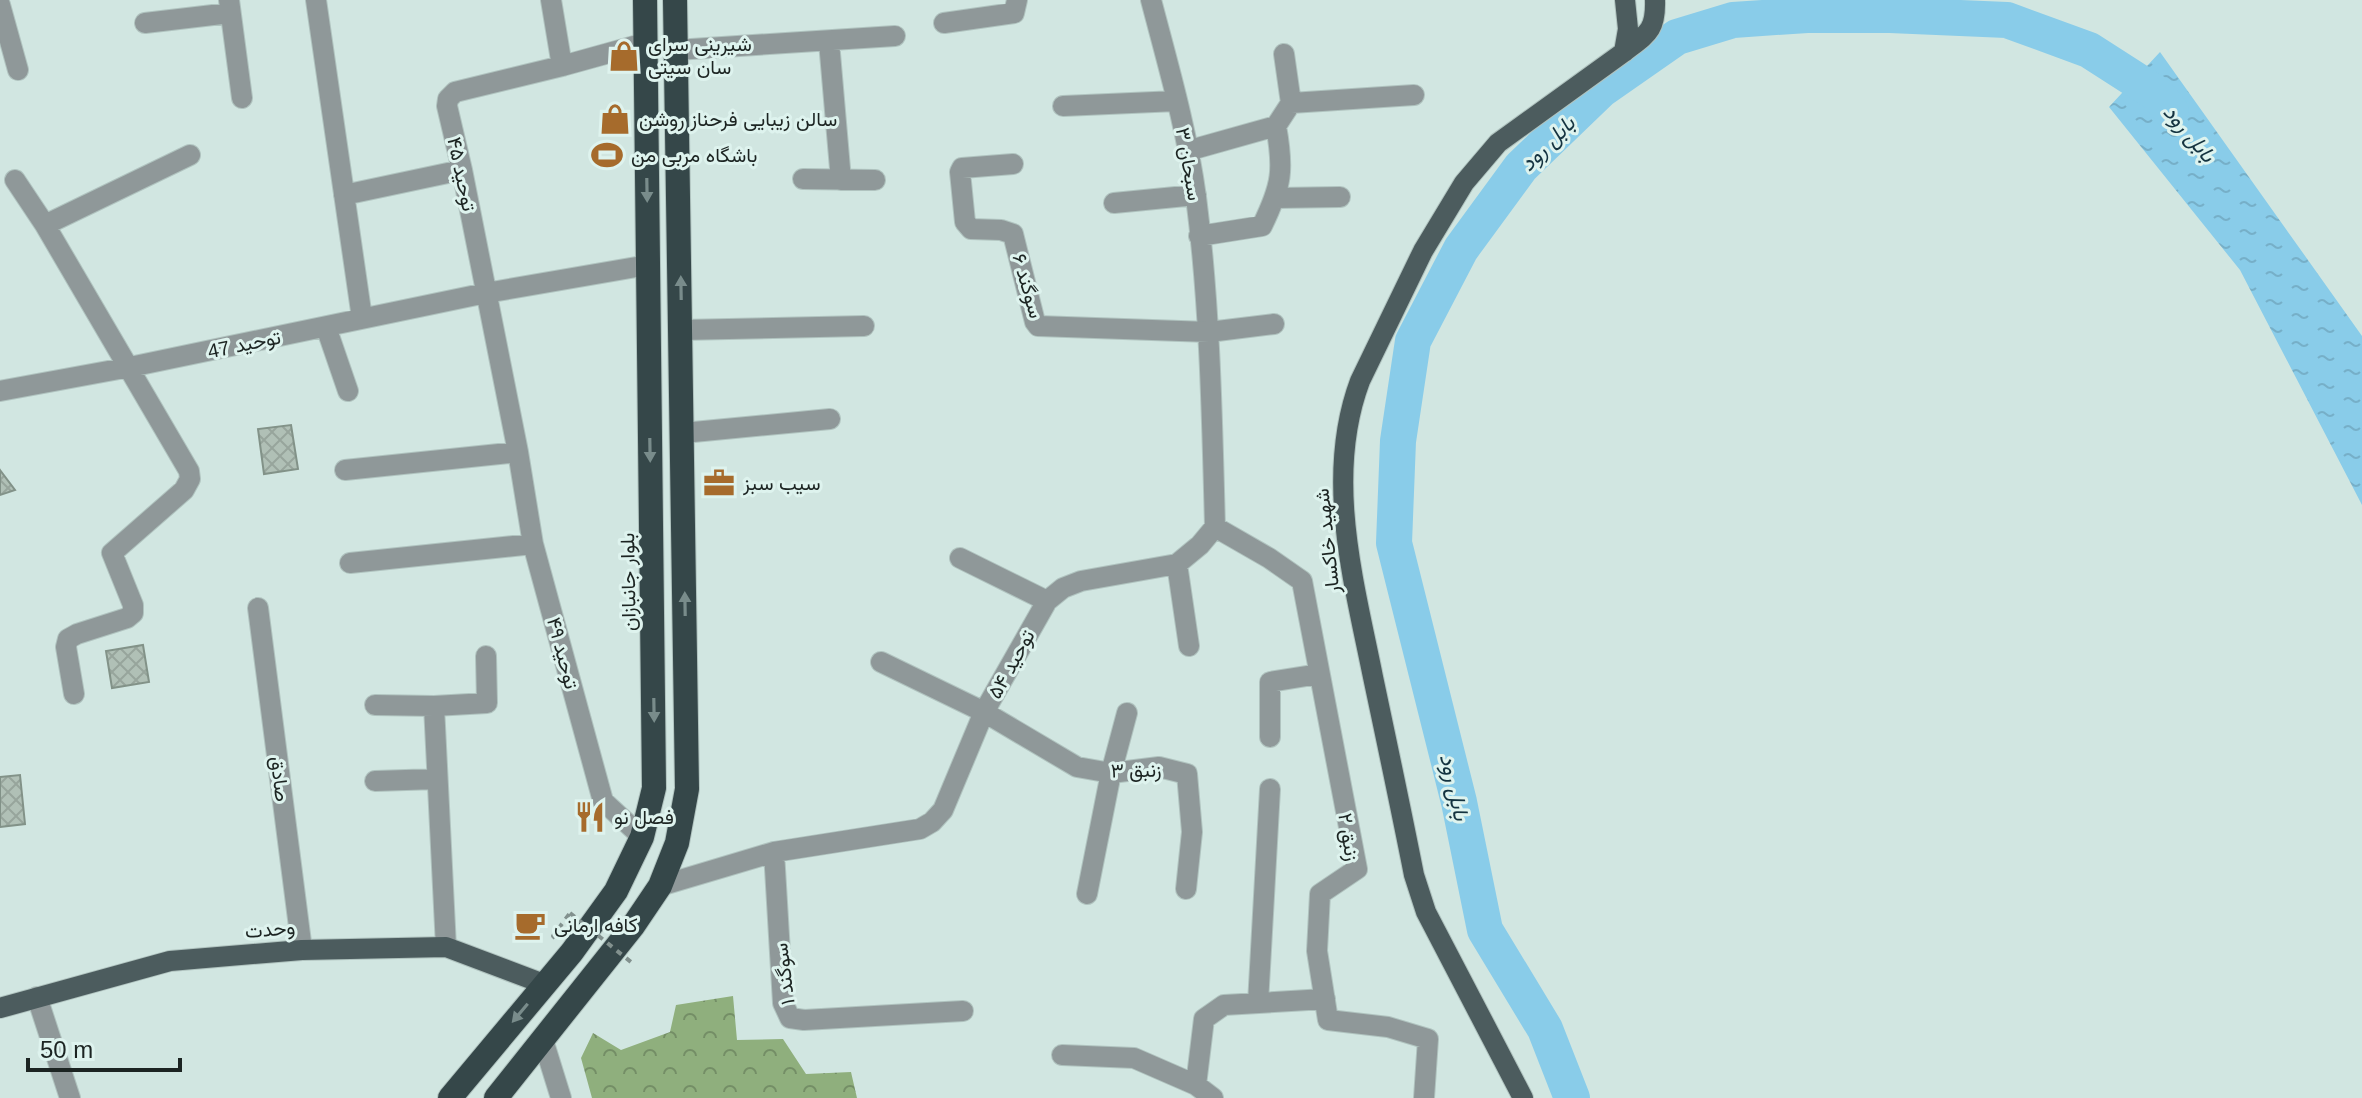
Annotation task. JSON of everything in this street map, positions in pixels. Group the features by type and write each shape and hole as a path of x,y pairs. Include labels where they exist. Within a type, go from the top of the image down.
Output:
{"highway":[{"name":"بلوار جانبازان","path":"450,1098 572,952 616,891 642,837 654,788 645,0"},
{"path":"496,1098 633,926 660,886 677,843 687,789 675,0"}],"main road":[{"path":"1624,52 1628,29 1625,0"},
{"name":"شهید خاکسار","path":"1523,1098 1426,912 1414,875 1351,569 1344,510 1346,443 1353,399 1360,381 1423,251 1464,183 1498,143 1649,32 1655,18 1655,0"},
{"name":"وحدت","path":"0,1008 170,961 302,950 446,947 544,984"}],"street":[{"path":"316,0 362,318"},
{"path":"551,0 562,66"},
{"path":"944,23 1014,13 1017,0"},
{"name":"سبحان ۳","path":"1151,0 1177,101 1196,195 1209,332"},
{"path":"0,5 18,70"},
{"path":"145,23 230,6 242,98"},
{"path":"676,50 895,36"},
{"path":"829,42 841,180"},
{"name":"توحید ۴۵","path":"518,452 448,99 455,92 645,43"},
{"path":"1187,151 1276,126 1291,103 1284,54"},
{"path":"1291,103 1414,95"},
{"path":"1063,106 1177,101"},
{"path":"1199,236 1262,226 1276,198 1283,161 1276,126"},
{"path":"45,225 190,155"},
{"name":"سوگند ۶","path":"1013,164 962,168 965,222 971,229 1001,230 1013,234 1038,326 1209,332"},
{"path":"344,195 462,170"},
{"path":"803,179 875,180"},
{"path":"15,180 130,367 189,471 190,479 184,490 112,553 133,605 133,613 127,618 68,639 66,647 74,694"},
{"path":"1114,203 1196,195"},
{"path":"1276,198 1340,197"},
{"name":"توحید 47","path":"0,391 486,293 648,265"},
{"path":"1189,646 1177,564 1200,545 1215,527 1209,332 1274,324"},
{"path":"681,330 864,326"},
{"path":"326,327 348,391"},
{"path":"683,433 830,419"},
{"path":"345,470 518,452"},
{"name":"توحید ۴۹","path":"518,452 533,544 603,801 642,837"},
{"name":"زنبق ۲","path":"1215,527 1302,581 1357,869 1320,894 1317,951 1325,999"},
{"path":"350,563 533,544"},
{"path":"960,558 1047,601"},
{"name":"توحید ۵۴","path":"660,886 774,852 920,829 932,822 943,810 984,712 1047,601 1063,588 1081,581 1177,564"},
{"name":"صادق","path":"258,608 302,950"},
{"path":"375,705 487,703 486,656"},
{"name":"زنبق ۳","path":"881,662 984,712 1077,767 1111,773 1159,767 1187,774 1192,832 1186,889"},
{"path":"1270,737 1270,682 1319,674"},
{"path":"434,706 446,947"},
{"path":"1087,894 1111,773 1127,713"},
{"path":"375,781 437,779"},
{"path":"1258,1003 1270,789"},
{"name":"سوگند ۱","path":"774,852 783,1003 790,1018 804,1020 963,1011"},
{"path":"37,997 70,1098"},
{"path":"1196,1085 1204,1019 1224,1005 1325,999 1328,1020 1388,1027 1428,1039 1424,1098"},
{"path":"543,1040 561,1098"},
{"path":"1062,1055 1134,1058 1196,1085 1213,1098"}],"path":[{"path":"553,936 570,913 631,962"}],"green space":[{"path":"733,996 737,1040 783,1039 806,1074 851,1072 857,1098 592,1098 581,1058 593,1033 621,1050 670,1032 676,1005"}],"water":[{"path":"2160,52 2362,336 2362,505 2240,270 2109,107"}],"building":[{"path":"291,425 298,469 264,474 258,429"},
{"path":"0,470 15,490 0,495"},
{"path":"143,645 149,682 112,688 106,651"},
{"path":"20,775 25,824 0,827 0,777"}],"waterway":[{"name":"بابل رود","path":"1572,1098 1545,1029 1485,930 1459,802 1394,543 1398,441 1413,341 1461,249 1521,167 1601,90 1677,37 1733,20 1807,15 2007,20 2089,50 2156,93 2171,111"}],"place":[{"name":"شیرینی سرای سان سیتی","path":"624,56"},
{"name":"سالن زیبایی فرحناز روشن","path":"615,119"},
{"name":"باشگاه مربی من","path":"607,155"},
{"name":"سیب سبز","path":"719,483"},
{"name":"فصل نو","path":"590,817"},
{"name":"کافه ارمانی","path":"530,925"}]}
